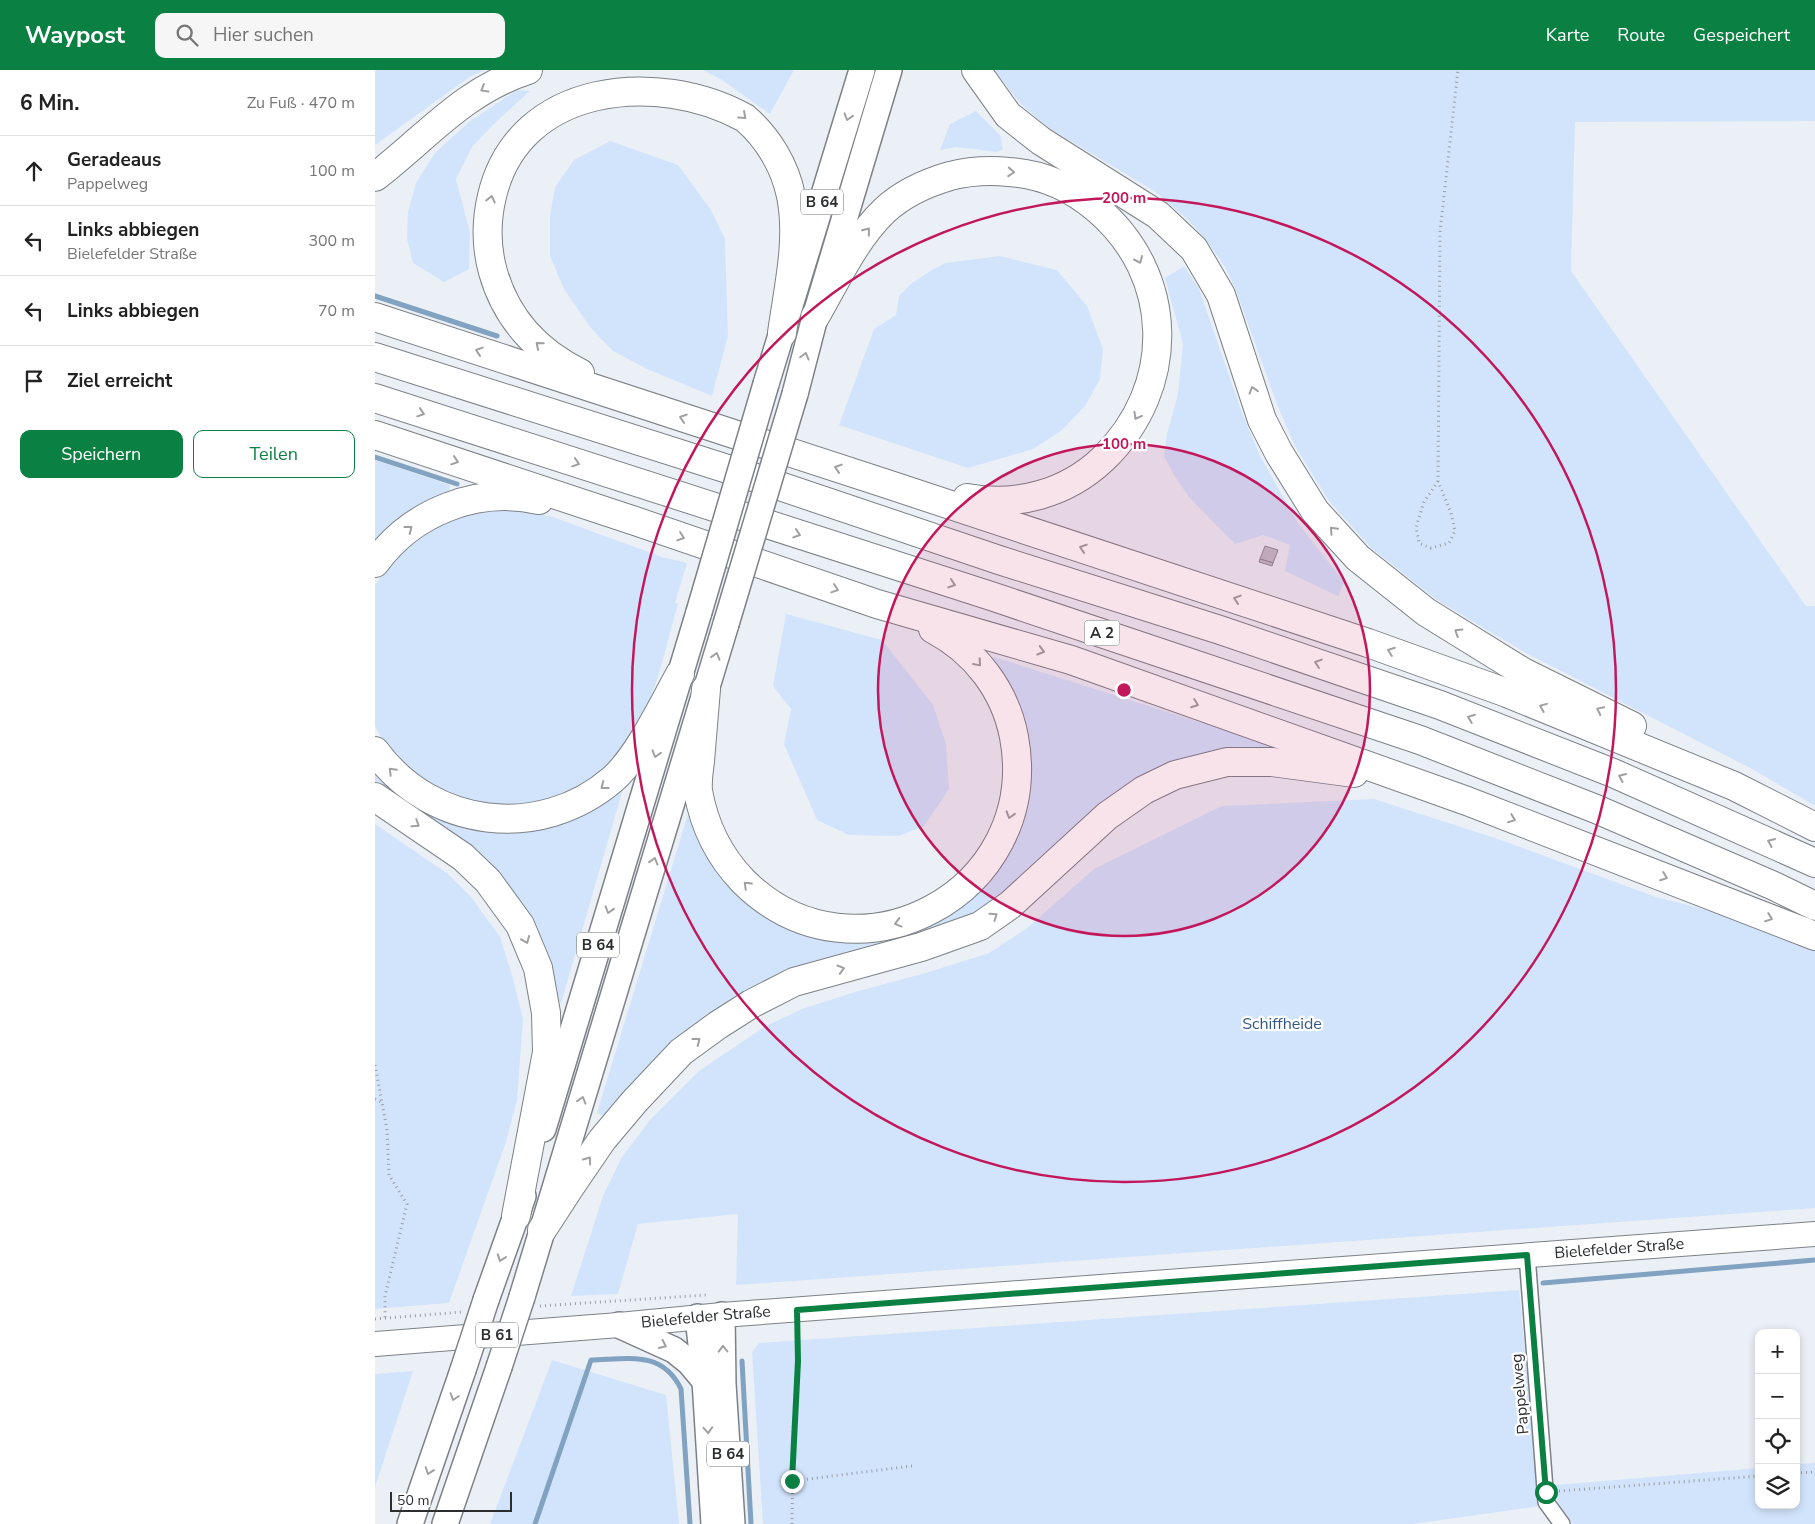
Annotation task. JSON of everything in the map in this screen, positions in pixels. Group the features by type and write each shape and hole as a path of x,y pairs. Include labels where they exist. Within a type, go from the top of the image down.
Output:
{"highway":[{"path":"375,177 451,112 483,89 529,70"},
{"name":"B 64","path":"410,1524 486,1300 517,1216 862,70"},
{"name":"B 64","path":"445,1524 522,1297 795,394 815,317 889,70"},
{"path":"976,70 1009,115 1041,141 1158,215 1194,249 1221,295 1262,420 1279,453 1315,511 1358,558 1426,612 1523,672 1677,748 1734,786"},
{"path":"642,404 561,364 526,335 504,302 491,265 487,226 489,206 501,168 510,150 529,127 551,107 567,97 604,82 644,78 664,79 683,83 720,99 752,124 776,155 785,173 791,196 794,242 782,333"},
{"path":"815,317 857,243 885,210 902,197 920,187 941,179 978,171 1020,173 1040,177 1077,193 1109,219 1135,250 1145,274 1156,314 1156,356 1153,374 1148,394 1127,434 1095,466 1060,489 1042,495 1005,502 986,502 884,482"},
{"path":"375,317 884,482 1396,652 1507,693 1734,786 1815,827"},
{"name":"A 2","path":"375,356 759,479 999,560 1220,630 1440,705 1613,774 1815,863"},
{"name":"A 2","path":"375,398 991,596 1420,740 1596,809 1815,906"},
{"path":"375,435 877,604 1071,660 1467,801 1815,936"},
{"path":"375,563 389,546 418,522 435,512 471,499 490,496 531,498 635,521"},
{"path":"706,689 698,788 701,807 707,825 725,859 751,888 782,910 799,918 837,927 855,929 884,926 912,919 930,911 962,890 989,860 999,843 1010,816 1016,788 1016,748 1013,729 998,692 975,660 961,646 935,630 877,604"},
{"path":"375,751 395,774 411,787 445,807 484,818 524,818 544,815 581,801 614,778 628,763 680,674"},
{"path":"542,1230 597,1148 634,1102 681,1052 718,1025 751,1004 794,982 921,948 980,926 1010,905 1107,816 1144,790 1175,775 1227,762 1272,762 1365,775 1467,801"},
{"path":"375,798 463,857 488,881 520,925 538,968 546,1013 547,1052 517,1216"},
{"path":"710,1316 705,1381 714,1524"},
{"name":"B 64","path":"710,1316 723,1384 732,1524"},
{"name":"B 61","path":"619,1325 674,1350 689,1362 705,1381"},
{"path":"459,1524 481,1420"}],"main road":[{"name":"Bielefelder Straße","path":"375,1344 710,1316 1815,1234"}],"street":[{"name":"Pappelweg","path":"1527,1255 1547,1502 1562,1524"}],"path":[{"path":"1438,481 1425,502 1416,527 1419,543 1431,548 1449,543 1455,531 1451,513 1438,481 1439,232 1458,70"},
{"path":"375,1065 387,1130 389,1175 407,1204 385,1296 385,1318"},
{"path":"375,1099 382,1103"},
{"path":"792,1524 792,1481 798,1361 797,1310"},
{"path":"792,1481 912,1466"},
{"path":"1800,1473 1815,1472"},
{"path":"1556,1491 1755,1476"}],"green space":[{"path":"375,70 485,70 471,76 375,145"},
{"path":"703,70 794,70 770,114 722,80"},
{"path":"994,70 1815,70 1815,121 1575,122 1571,271 1806,606 1815,606 1815,806 1754,770 1524,652 1437,600 1371,548 1329,501 1295,446 1278,407 1235,288 1225,267 1207,241 1187,219 1154,191 1049,128 1021,104"},
{"path":"517,90 530,91 472,147 456,179 470,233 469,269 444,282 413,263 407,239 408,212 416,183 435,153 469,122"},
{"path":"976,111 1000,135 1003,149 997,152 956,147 940,150 950,124"},
{"path":"610,141 678,165 711,210 725,239 728,336 712,396 647,369 613,351 590,327 564,289 550,256 550,216 555,187 574,160"},
{"path":"1000,256 1057,270 1087,306 1103,349 1100,379 1085,406 1061,431 1033,449 968,468 839,425 874,329 896,315 899,296 912,283 945,263"},
{"path":"1184,266 1199,289 1242,413 1260,456 1298,523 1344,582 1338,596 1285,571 1290,545 1263,535 1235,544 1189,497 1164,456 1167,434 1178,394 1183,344 1165,278"},
{"path":"375,460 450,485 449,492 409,513 375,544"},
{"path":"501,507 553,517 662,557 687,563 675,603 678,604 656,683 649,702 630,738 600,774 588,783 552,798 519,805 476,802 435,786 417,775 400,761 386,744 375,726 375,585 387,567 410,543 452,517"},
{"path":"786,614 882,640 933,705 946,744 949,789 924,826 899,836 849,835 817,820 784,744 791,709 773,686"},
{"path":"994,657 1290,751 1176,765 1033,877 974,916 918,937 844,954 606,1117 597,1113 689,813 728,884 741,898 777,921 815,935 969,897 1004,860 1023,816 1029,783 1027,739 992,661"},
{"path":"375,768 471,824 620,786 623,789 561,1003 555,1001 440,825 375,783"},
{"name":"Schiffheide","path":"1374,799 1501,840 1656,897 1719,913 1815,951 1815,1208 736,1285 738,1214 638,1224 618,1294 571,1296 603,1196 622,1157 650,1120 699,1071 764,1027 802,1009 989,953 1026,929 1094,869 1222,806"},
{"path":"375,824 448,874 472,898 500,937 523,1019 517,1100 506,1142 449,1303 375,1309"},
{"path":"1519,1290 1540,1506 1413,1524 763,1524 752,1352 759,1343"},
{"path":"552,1360 666,1395 679,1524 490,1524"},
{"path":"413,1371 375,1487 375,1374"},
{"path":"1815,1463 1815,1524 1573,1524 1558,1503 1555,1485 1755,1468 1755,1509 1800,1509 1800,1464"}],"building":[{"path":"1265,546 1278,550 1273,563 1260,559"},
{"path":"1260,559 1273,563 1272,566 1259,562"}],"waterway":[{"path":"375,296 497,336"},
{"path":"375,457 457,484"},
{"path":"1543,1283 1815,1260"},
{"path":"535,1524 591,1360 631,1358 654,1362 664,1368 681,1389 690,1524"},
{"path":"742,1361 751,1524"}],"route":[{"path":"792,1481 798,1361 797,1310 1527,1255 1546,1492"}]}
